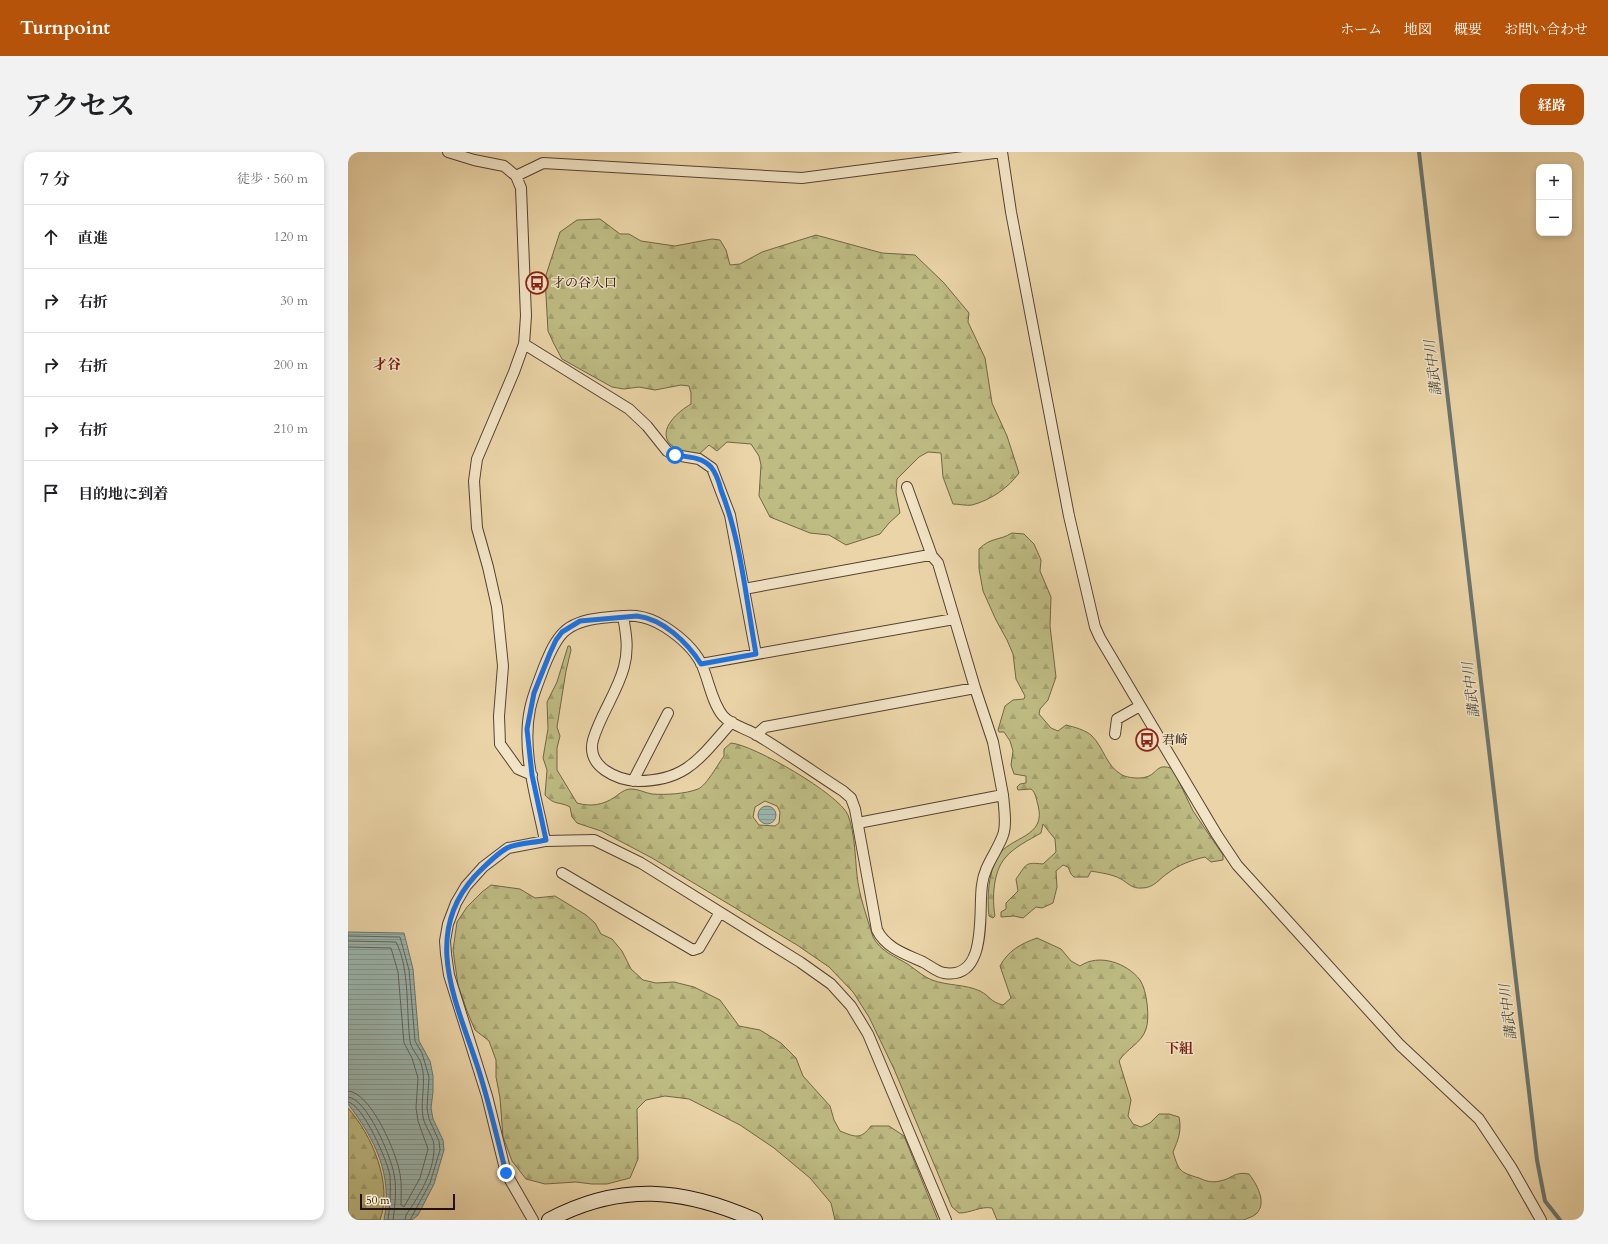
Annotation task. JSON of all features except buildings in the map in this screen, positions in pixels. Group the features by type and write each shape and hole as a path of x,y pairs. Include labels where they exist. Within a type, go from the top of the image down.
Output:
{"main road":[{"path":"549,1220 589,1202 617,1196 652,1193 686,1197 717,1204 755,1220"}],"street":[{"path":"448,152 474,160 504,166 516,176 520,188 526,316 524,344 514,372 477,459 474,481 477,528 497,607 503,666 500,744 518,769 532,775"},
{"path":"516,176 544,163 802,178 1002,152 1011,212 1069,516 1095,627 1216,835 1237,865 1400,1045 1479,1119 1511,1167 1541,1220"},
{"path":"524,344 629,409 647,426 667,451 675,455 699,459 712,468 730,515 756,654"},
{"path":"546,840 532,775 527,729 529,710 534,693 556,640 562,632 580,621 623,616 646,617 666,628 683,641 701,664 718,707 724,717 756,735 843,791 851,798 858,823 877,930 882,940 894,948 944,973 957,972 969,966 975,956 979,941 982,884 985,870 1004,833 1004,795 993,742 975,688 938,563 932,556 907,487"},
{"path":"744,589 924,556 932,556"},
{"path":"623,616 627,646 624,667 592,745 595,758 602,768 614,776 633,781 658,780 681,773 697,760 732,722"},
{"path":"701,664 954,619"},
{"path":"756,735 765,727 975,688"},
{"path":"1115,734 1117,719 1140,706"},
{"path":"633,781 668,713"},
{"path":"858,823 1004,795"},
{"path":"533,1220 506,1173 487,1096 449,976 446,941 448,924 456,903 466,886 483,867 508,848 546,840 594,840 641,864 719,914 800,962 830,984 851,1006 868,1034 946,1220"},
{"path":"562,873 692,950 699,948 719,914"}],"green space":[{"path":"600,219 620,234 629,234 641,241 675,246 712,239 720,240 726,250 730,265 740,264 762,252 816,235 882,253 915,255 944,283 969,313 968,322 985,358 992,403 1007,436 1019,473 1004,488 986,500 972,505 953,504 943,477 941,453 928,452 919,457 897,479 896,492 900,513 880,534 846,545 829,535 810,533 770,517 759,496 761,465 759,456 751,444 727,442 717,451 709,445 698,455 684,456 670,444 666,432 671,421 691,404 691,393 689,386 681,385 655,390 639,387 624,389 612,387 562,359 548,331 545,278 560,232 577,220"},
{"path":"1012,533 1024,534 1034,544 1041,560 1040,571 1051,597 1050,626 1056,677 1048,700 1040,709 1039,714 1051,728 1058,731 1066,725 1087,732 1100,746 1112,767 1122,775 1143,778 1150,776 1163,767 1173,769 1193,811 1223,855 1223,860 1211,862 1205,857 1190,861 1172,870 1153,885 1146,888 1133,887 1114,876 1091,871 1088,877 1074,877 1068,867 1063,865 1056,871 1057,887 1053,903 1042,908 1036,907 1023,918 1014,916 1001,917 1001,912 1006,909 1006,903 1018,891 1016,879 1024,867 1032,863 1043,864 1056,852 1055,839 1043,824 1041,833 1013,850 1001,864 994,886 995,916 993,918 989,916 988,901 990,878 998,856 1004,849 1032,830 1037,824 1039,816 1038,805 1033,791 1031,789 1018,790 1017,787 1020,784 1026,783 1026,776 1014,774 1011,765 1013,751 1010,741 1004,732 999,732 998,730 1005,706 1013,700 1024,699 1025,696 1016,679 1013,654 983,591 979,569 979,549 991,541"},
{"path":"568,646 570,646 571,650 557,727 560,736 557,748 557,770 577,803 592,805 601,803 610,800 629,789 652,794 693,791 701,787 708,779 724,756 724,749 731,743 742,746 758,752 795,772 829,795 841,806 848,815 850,822 860,891 873,937 884,950 926,977 938,982 980,991 993,1001 1003,1005 1011,998 1000,966 1011,952 1025,943 1037,938 1061,949 1071,961 1080,966 1096,960 1104,960 1128,969 1140,980 1146,997 1148,1018 1144,1034 1119,1061 1131,1100 1128,1116 1133,1124 1141,1127 1150,1123 1159,1114 1169,1114 1179,1117 1180,1131 1173,1152 1177,1164 1181,1170 1211,1182 1224,1180 1236,1174 1249,1174 1255,1182 1261,1199 1261,1204 1255,1215 1244,1220 997,1220 992,1208 983,1208 959,1213 952,1207 894,1069 869,1017 853,992 829,967 797,945 652,858 601,831 577,823 572,817 570,807 554,802 545,795 547,770 543,758 548,729 547,702 557,682","holes":["765,801 777,806 780,812 779,823 775,826 759,825 753,817 755,807"]},
{"path":"491,885 520,889 535,898 555,896 586,915 595,923 601,934 612,939 622,951 631,969 643,980 656,983 674,982 694,987 720,1000 739,1026 760,1030 781,1043 796,1058 803,1076 830,1106 834,1120 840,1131 857,1136 864,1134 871,1126 889,1126 904,1136 938,1220 835,1220 831,1203 810,1178 774,1148 740,1125 689,1099 665,1096 646,1100 637,1109 638,1159 630,1178 607,1184 576,1182 545,1184 526,1179 512,1161 503,1137 500,1098 496,1077 496,1060 489,1041 475,1030 467,1011 458,985 453,950 457,922 467,907"},
{"path":"348,1108 365,1132 378,1161 384,1191 380,1220 348,1220"}],"water":[{"path":"767,806 773,809 776,815 773,821 767,824 761,821 758,815 761,809"},
{"path":"348,932 404,933 413,969 419,1041 430,1061 433,1076 431,1108 433,1119 443,1140 444,1150 434,1184 418,1215 412,1220 384,1220 386,1188 380,1158 374,1144 358,1117 348,1104"}],"waterway":[{"name":"講武中川","path":"1419,152 1537,1160 1545,1201 1560,1220"}],"place":[{"name":"才の谷入口","path":"537,283"},
{"name":"君崎","path":"1147,740"}],"district":[{"name":"才谷","path":"387,364"},
{"name":"下組","path":"1179,1048"}],"route":[{"path":"506,1173 487,1096 449,976 446,941 448,924 456,903 466,886 483,867 508,848 546,840 532,775 527,729 529,710 534,693 556,640 562,632 580,621 608,617 637,616 646,617 666,628 683,641 701,664 756,654 735,535 724,495 712,468 705,462 699,459 675,455"}]}
